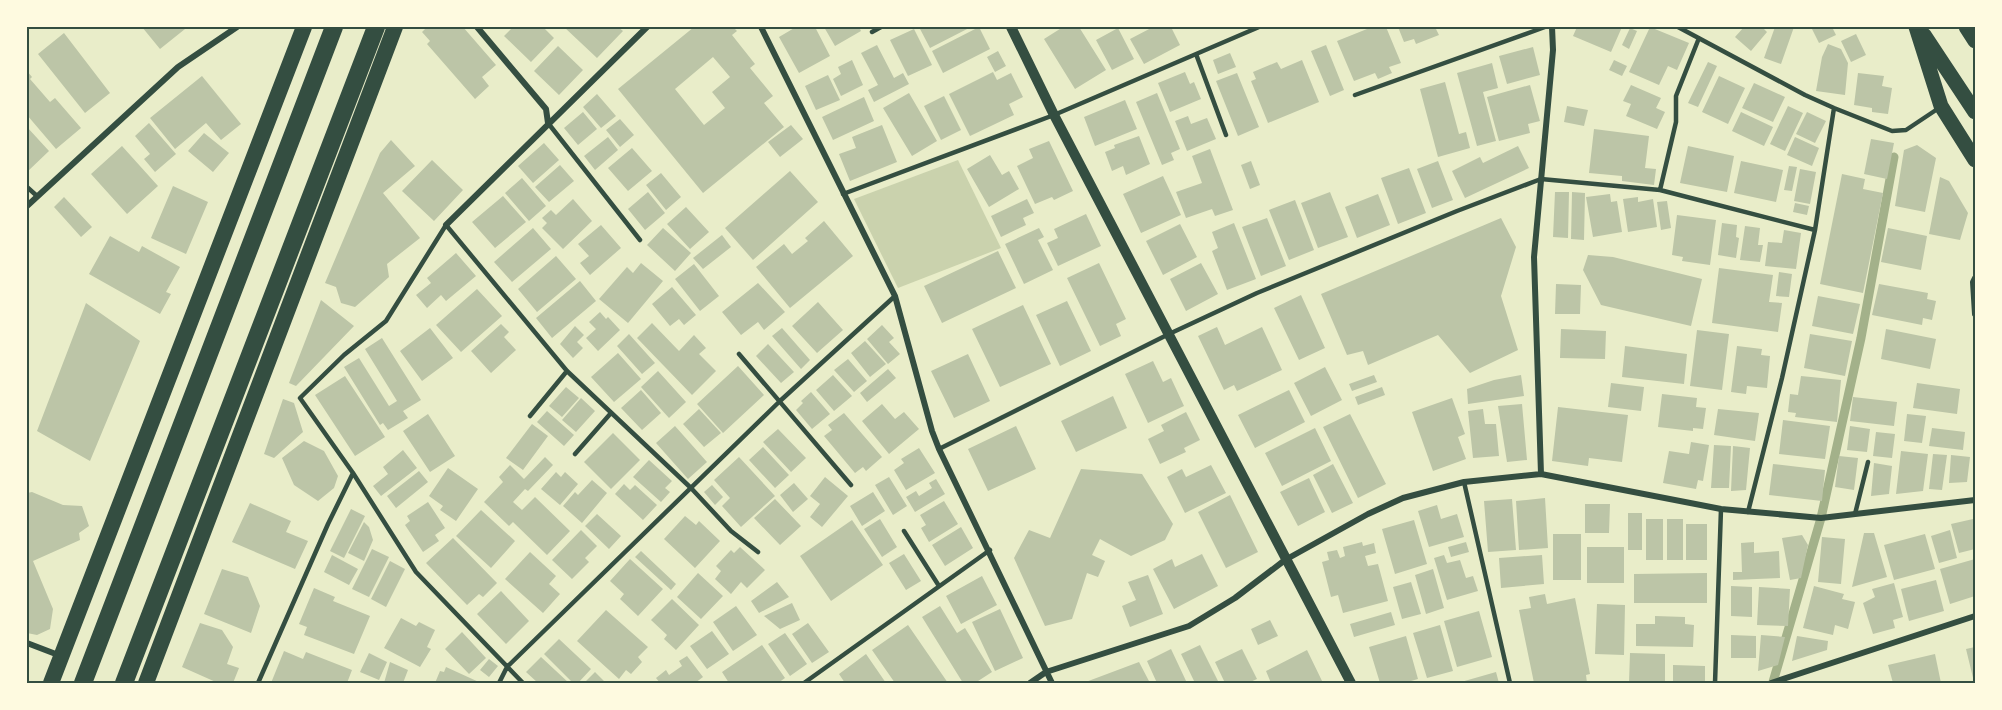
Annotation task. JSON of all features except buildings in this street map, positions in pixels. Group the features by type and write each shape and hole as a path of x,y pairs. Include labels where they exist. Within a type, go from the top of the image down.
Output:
{"highway":[{"path":"51,683 304,27"},
{"path":"83,683 334,27"},
{"path":"124,683 376,27"},
{"path":"146,683 395,27"}],"main road":[{"path":"1917,27 1941,106 1975,160"},
{"path":"1917,27 1975,112"}],"street":[{"path":"27,206 178,67 237,27"},
{"path":"477,27 546,109 548,123"},
{"path":"446,225 647,27"},
{"path":"761,27 895,297 939,449 1053,683"},
{"path":"1011,27 1054,115 1351,683"},
{"path":"1541,474 1534,257 1553,50 1552,27"},
{"path":"1975,278 1973,282 1975,314"},
{"path":"1030,683 1046,672 1189,626 1236,598 1285,560 1368,514 1403,498 1464,482 1541,474 1721,509 1821,518 1975,500"},
{"path":"1773,683 1975,616"},
{"path":"27,643 61,657"}],"lane":[{"path":"872,32 881,27"},
{"path":"843,194 1054,115 1259,27"},
{"path":"1355,95 1545,27"},
{"path":"1678,27 1833,108 1892,131 1906,130 1941,106"},
{"path":"1660,190 1676,122 1676,96 1699,38"},
{"path":"1196,54 1226,135"},
{"path":"1748,512 1782,378 1815,230 1833,108"},
{"path":"548,123 640,240"},
{"path":"939,449 1169,334 1257,293 1541,179 1660,190 1815,230"},
{"path":"27,187 37,196"},
{"path":"523,683 416,572 353,473 300,398 344,355 386,321 446,225 567,371 691,488 731,531 758,552"},
{"path":"499,683 507,667 780,401 895,297"},
{"path":"739,354 851,484"},
{"path":"530,416 567,371"},
{"path":"575,454 611,412"},
{"path":"1855,514 1868,462"},
{"path":"258,683 353,473"},
{"path":"1464,482 1510,683"},
{"path":"1715,683 1721,509"},
{"path":"904,531 939,586"},
{"path":"804,683 990,550"}],"green space":[{"path":"958,160 1001,248 898,288 854,199"}],"waterway":[{"path":"1773,682 1821,518 1861,338 1894,157"}]}
